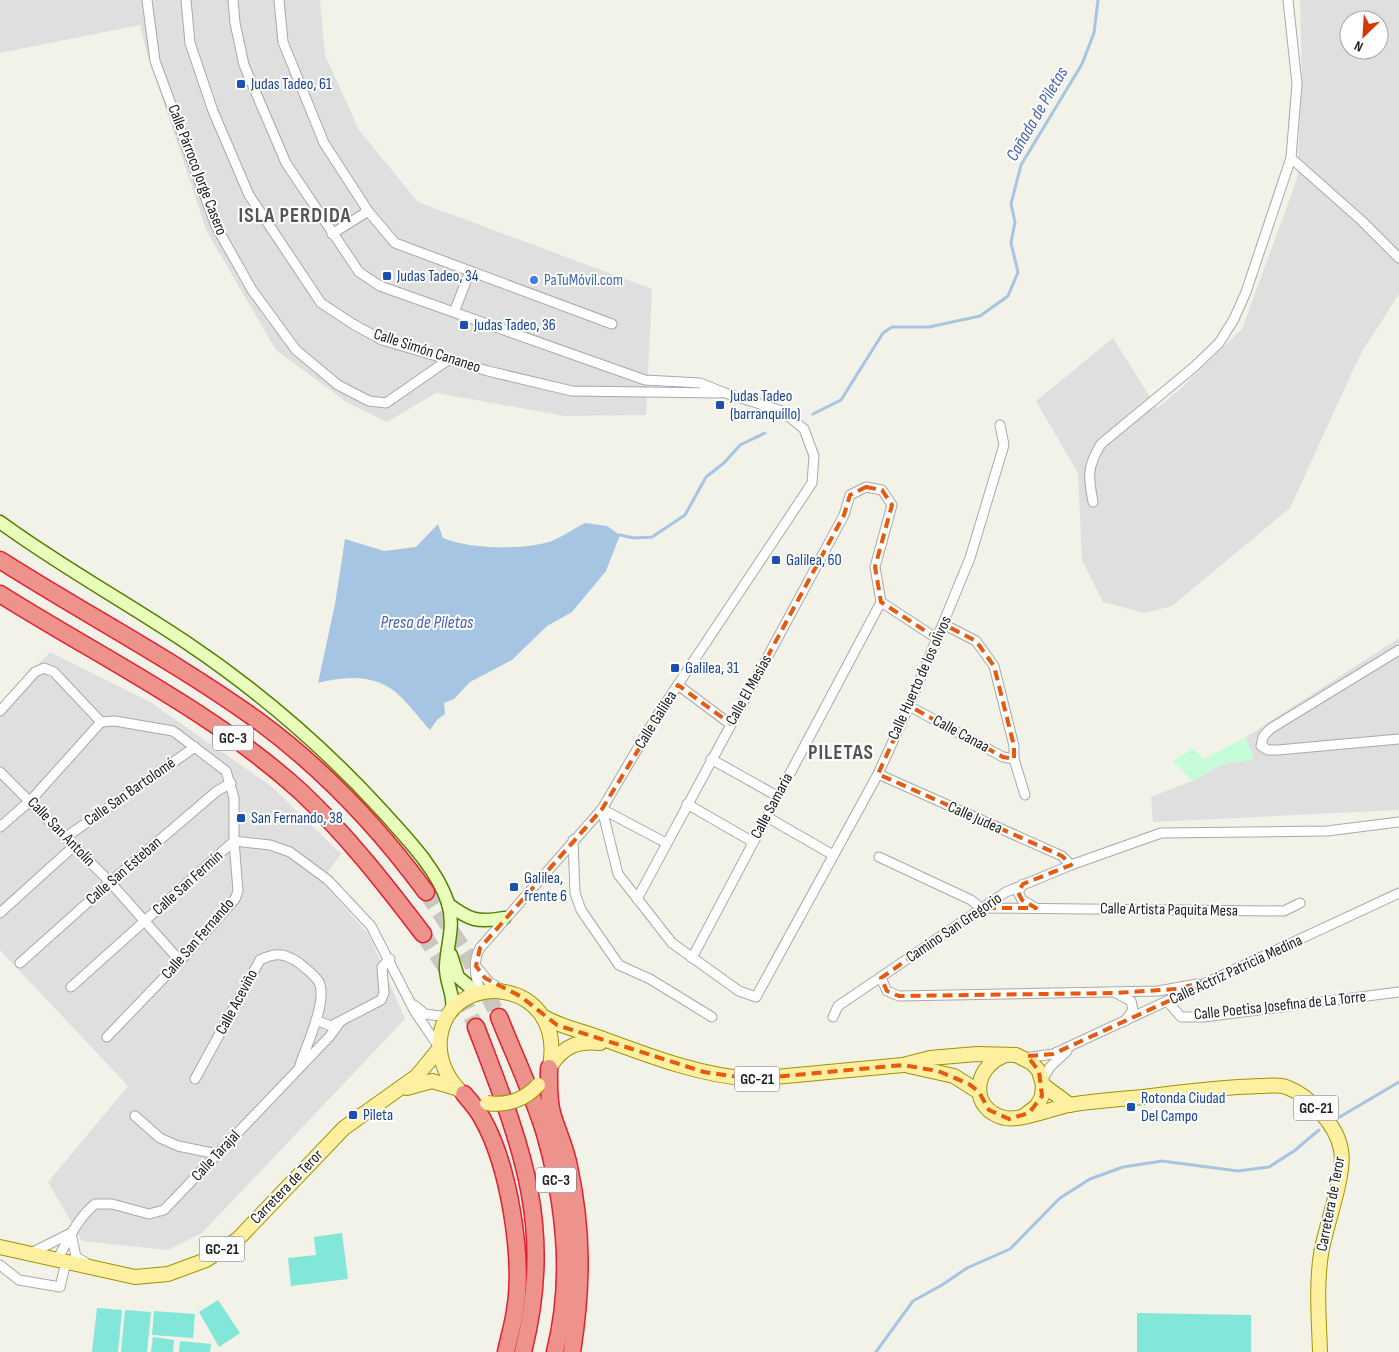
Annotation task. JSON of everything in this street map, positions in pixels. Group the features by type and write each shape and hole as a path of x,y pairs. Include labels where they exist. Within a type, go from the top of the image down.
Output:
{"highway":[{"name":"GC-3","path":"0,560 187,673 258,721 317,770 408,867 426,892"},
{"name":"GC-3","path":"0,594 175,700 242,745 285,779 350,842 423,934"},
{"name":"GC-3","path":"499,1017 544,1132 563,1213 565,1265 563,1298 555,1352"},
{"name":"GC-3","path":"476,1027 518,1136 534,1215 537,1261 533,1301 523,1352"},
{"path":"550,1067 550,1106 569,1166 578,1227 580,1261 579,1303 572,1352"},
{"path":"462,1092 483,1119 489,1133 508,1194 513,1220 518,1260 515,1310 506,1352"}],"main road":[{"name":"GC-21","path":"392,1093 417,1076 439,1048 441,1032 450,1014 460,1003 479,993 506,992 520,996 534,1005 544,1017 551,1032 553,1049 550,1067"},
{"name":"GC-21","path":"544,1017 557,1025 616,1045 732,1078 753,1079 903,1065 930,1058 977,1054 1024,1058"},
{"name":"GC-21","path":"392,1093 432,1081 462,1092 474,1100 504,1104 519,1100 538,1086 559,1053 573,1044 590,1042 616,1045"},
{"path":"439,1048 442,1064 449,1079 462,1092"},
{"path":"979,1092 979,1082 987,1065 1003,1056"},
{"path":"1019,1118 1037,1106 1042,1096 1042,1083 1038,1071 1024,1058"},
{"name":"GC-21","path":"903,1065 938,1071 954,1076 979,1092 982,1102 998,1116 1019,1118 1070,1105"},
{"path":"1042,1083 1070,1105"},
{"name":"Carretera de Teror","path":"1070,1105 1232,1087 1285,1086 1308,1099 1333,1129 1342,1151 1339,1177 1321,1254 1318,1286 1320,1352"},
{"name":"Carretera de Teror","path":"1,1250 29,1254 134,1277 168,1274 206,1260 238,1239 344,1128 392,1093"}],"street":[{"name":"Calle Párroco Jorge Casero","path":"147,0 155,61 216,226 252,290 296,350 338,385 369,401 386,403 448,360"},
{"name":"Calle Simón Cananeo","path":"186,0 190,43 213,111 249,195 321,302 353,324 382,340 448,360 572,391 725,393"},
{"path":"233,0 235,23 244,65 286,163 358,272 380,286 455,310 645,380 700,383 725,393"},
{"path":"279,0 283,42 320,134 368,211 395,243 612,324"},
{"path":"1093,502 1088,475 1092,458 1101,444 1194,367 1219,343 1234,319 1246,292 1268,232 1291,158 1297,84 1288,0"},
{"path":"1291,158 1362,221 1399,258"},
{"path":"332,234 368,211"},
{"path":"455,310 470,271"},
{"name":"Calle Galilea","path":"476,966 480,948 504,918 602,809 678,685 812,483 814,456 804,429 782,411 725,393"},
{"name":"Calle Huerto de los olivos","path":"692,958 739,990 756,997 878,774 909,706 936,638 944,624 970,558 1004,445 1000,425"},
{"name":"Calle El Mesias","path":"637,899 710,759 844,515 850,496 866,487 882,490 892,505 875,567 881,602"},
{"path":"0,522 189,644 255,692 298,728 356,782 396,826 436,878 448,904 452,920 450,950 446,966 453,999 450,1014"},
{"path":"881,602 936,638"},
{"name":"Calle Samaria","path":"692,958 881,602"},
{"path":"944,624 976,641 994,666 1014,746 1014,759 1025,795"},
{"path":"1399,650 1270,729 1263,737 1261,746 1268,750 1278,750 1399,739"},
{"path":"0,712 35,672 44,668 54,672 102,722"},
{"path":"678,685 730,724"},
{"name":"Calle Canaa","path":"909,706 1003,757 1014,759"},
{"path":"0,827 30,800 102,722 115,720 172,731 226,772 231,783"},
{"name":"Calle San Bartolomé","path":"66,837 195,747"},
{"path":"710,759 777,796"},
{"name":"Calle San Antolín","path":"0,772 110,882 180,961"},
{"name":"Calle Judea","path":"878,774 1062,856 1071,865"},
{"name":"Calle San Fernando","path":"107,1038 180,961 235,899 238,890 234,841 234,798 231,783"},
{"name":"Calle San Esteban","path":"20,963 110,882 217,792 231,783"},
{"path":"687,804 753,842"},
{"path":"602,809 666,843"},
{"path":"602,809 618,874 672,943 692,958"},
{"path":"767,817 833,855"},
{"name":"Camino San Gregorio","path":"833,1017 838,1006 981,908 1023,884 1161,833 1327,831 1399,822"},
{"path":"573,840 575,893 581,910 619,965 650,979 712,1017"},
{"name":"Calle San Fermín","path":"71,987 234,841 270,846 290,852 328,880 371,926 390,959 406,995 439,1048"},
{"path":"0,913 74,846"},
{"path":"879,857 971,900 981,908"},
{"path":"1023,884 1018,892 1022,900 1036,908"},
{"name":"Calle Actriz Patricia Medina","path":"1024,1058 1053,1054 1399,893"},
{"name":"Calle Artista Paquita Mesa","path":"981,908 1284,911 1300,902"},
{"path":"448,904 464,916 476,920 504,918"},
{"path":"450,950 458,977 479,993"},
{"name":"Calle Aceviño","path":"195,1079 260,960 271,954 283,954 309,972 319,982 321,997 316,1020 299,1068"},
{"name":"Calle Tarajal","path":"62,1261 71,1233 86,1211 95,1204 112,1204 150,1214 164,1210 330,1036 340,1022 381,1000 384,993 382,966 390,959"},
{"path":"476,966 475,974 479,993"},
{"path":"476,966 489,982 506,992"},
{"path":"881,978 887,991 899,996 1114,993 1178,989 1221,977"},
{"name":"Calle Poetisa Josefina de La Torre","path":"1168,1002 1181,1017 1204,1017 1399,992"},
{"path":"1114,993 1131,1001 1133,1010 1123,1023"},
{"name":"Calle San Fermín","path":"406,995 425,1014 450,1014"},
{"path":"316,1020 326,1026 340,1022"},
{"name":"Calle Actriz Patricia Medina","path":"1042,1083 1050,1067 1073,1045"},
{"path":"136,1116 160,1138 178,1146 217,1154"},
{"path":"71,1233 76,1257 95,1269"},
{"name":"Calle Tarajal","path":"29,1254 71,1233"},
{"path":"0,1265 19,1280 60,1287 62,1261 55,1248 61,1238"}],"highlighted area":[{"path":"866,487 882,490 892,505 875,567 881,602 936,638 943,624 976,641 994,666 1014,746 1014,759 1003,757 909,706 878,774 1062,856 1071,865 1023,884 1018,892 1022,900 1036,908 981,908 881,978 887,991 899,996 1115,993 1177,989 1221,977 1053,1054 1027,1056 1039,1071 1042,1096 1029,1113 1009,1119 989,1110 979,1092 969,1084 938,1071 903,1065 753,1079 704,1072 557,1025 520,996 485,978 476,966 480,948 602,809 678,685 731,724 844,515 850,495"}],"shaded area":[{"path":"0,0 320,0 325,55 359,130 418,202 652,289 646,415 565,416 436,393 387,422 348,403 276,350 207,232 146,50 140,25 0,53"},
{"path":"1300,0 1399,0 1399,294 1360,355 1290,508 1172,606 1145,613 1103,602 1082,560 1078,473 1036,401 1113,338 1157,408 1179,390 1242,329 1297,179 1302,78"},
{"path":"1399,638 1399,810 1153,822 1151,797 1192,781 1222,764 1254,759 1246,737"},
{"path":"50,652 150,702 271,786 341,854 321,881 369,935 405,1019 202,1233 168,1250 82,1241 48,1182 128,1086 0,950 0,706"},
{"path":"342,1233 348,1279 291,1286 288,1258 316,1255 314,1237"},
{"path":"218,1300 240,1333 219,1347 199,1312"},
{"path":"97,1308 122,1310 118,1352 92,1352"},
{"path":"125,1310 151,1312 147,1352 121,1352"},
{"path":"154,1311 195,1314 193,1338 152,1335"},
{"path":"1137,1313 1251,1315 1251,1352 1137,1352"},
{"path":"153,1337 174,1340 173,1352 151,1352"},
{"path":"180,1341 211,1344 210,1352 179,1352"}],"green space":[{"path":"1246,737 1254,759 1222,764 1192,781 1173,761 1193,748 1204,759"}],"water":[{"name":"Presa de Piletas","path":"585,523 607,526 620,535 606,571 572,612 547,626 512,660 470,682 454,699 444,703 445,714 437,720 430,730 400,696 390,688 373,680 345,678 318,683 335,604 345,539 384,551 416,547 438,524 443,538 454,542 498,547 529,546 554,540"}],"waterway":[{"name":"Cañada de Piletas","path":"813,414 841,400 883,333 892,327 929,327 980,316 1008,296 1018,272 1011,243 1015,222 1011,204 1021,165 1082,64 1094,33 1098,0"},
{"name":"Cañada de Piletas","path":"620,535 634,538 652,537 685,515 706,477 724,463 740,445 765,433"},
{"path":"1338,1118 1399,1082"},
{"path":"876,1352 913,1301 967,1268 1010,1249 1060,1198 1090,1179 1123,1167 1162,1161 1238,1171 1269,1167 1294,1151 1319,1130"}],"tunnel":[{"path":"426,892 466,953 499,1017"},
{"path":"423,934 455,982 476,1027"}],"place":[{"name":"Judas Tadeo, 61","path":"241,84"},
{"name":"Judas Tadeo, 34","path":"387,276"},
{"name":"PaTuMóvil.com","path":"534,280"},
{"name":"Judas Tadeo, 36","path":"464,325"},
{"name":"Judas Tadeo (barranquillo)","path":"720,405"},
{"name":"Galilea, 60","path":"776,560"},
{"name":"Galilea, 31","path":"675,668"},
{"name":"San Fernando, 38","path":"241,818"},
{"name":"Galilea, frente 6","path":"514,887"},
{"name":"Rotonda Ciudad Del Campo","path":"1131,1107"},
{"name":"Pileta","path":"353,1115"}],"district":[{"name":"ISLA PERDIDA","path":"295,215"},
{"name":"PILETAS","path":"841,752"}]}
